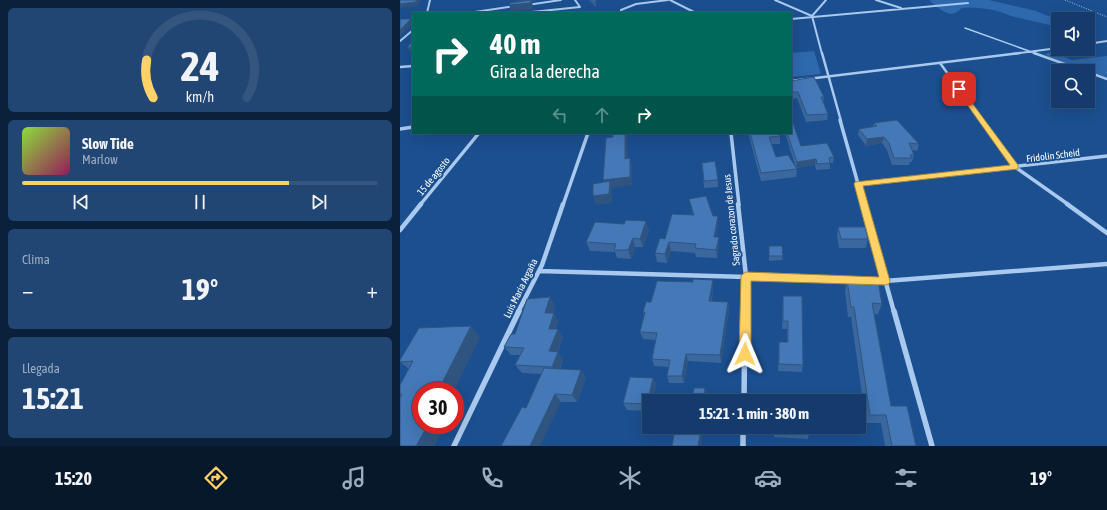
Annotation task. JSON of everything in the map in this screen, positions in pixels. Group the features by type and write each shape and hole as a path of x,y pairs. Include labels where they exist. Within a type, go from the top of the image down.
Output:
{"street":[{"path":"427,12 430,0"},
{"path":"475,12 561,0"},
{"path":"575,0 580,7"},
{"path":"621,12 629,6 636,4 669,0 694,12"},
{"path":"775,0 812,16"},
{"path":"812,16 826,0"},
{"path":"876,0 902,9"},
{"path":"792,18 968,3"},
{"path":"532,12 580,7"},
{"path":"577,12 580,7"},
{"path":"812,16 932,446"},
{"path":"400,41 412,31"},
{"path":"1095,43 1107,41"},
{"path":"792,81 1051,49"},
{"path":"1029,52 1064,64"},
{"path":"940,63 1015,167 1107,233"},
{"path":"400,67 412,66"},
{"path":"1095,75 1107,79"},
{"path":"400,129 412,127"},
{"name":"15 de agosto","path":"400,230 478,134"},
{"name":"Luis Maria Argaña","path":"454,446 539,270 588,134"},
{"name":"Sagrado corazon de Jesus","path":"731,134 746,276 744,394"},
{"name":"Fridolin Scheid","path":"858,184 1107,156"},
{"path":"539,270 885,281 1107,264"},
{"path":"743,434 743,446"}],"lane":[{"path":"965,28 1029,52"}],"path":[{"path":"1065,0 1107,16"}],"shaded area":[{"path":"989,0 1036,11 1051,17 1051,25 987,9 962,8 957,12 950,14 930,1"},
{"path":"814,51 821,74 792,77 792,53"},
{"path":"1051,52 1051,56 1062,56 1072,60 1107,56 1107,77 1095,73 1095,64 1067,64 1051,59 1045,54"}],"building":[{"path":"400,0 417,0 415,2 400,4"},
{"path":"531,0 530,3 509,5 510,3"},
{"path":"400,19 411,19 400,30"},
{"path":"412,41 412,47 407,48"},
{"path":"814,77 824,97 821,97 828,114 807,115 798,92 792,92 792,81"},
{"path":"897,120 919,144 909,143 914,155 910,155 912,158 894,158 889,143 884,137 867,139 859,129 877,126 874,123"},
{"path":"792,124 801,146 827,143 834,157 829,158 830,163 817,164 816,159 797,162 787,134 792,134"},
{"path":"613,134 625,134 625,159 630,158 630,177 603,180 606,138 613,137"},
{"path":"750,134 779,134 780,136 769,137 776,157 788,155 797,169 761,173"},
{"path":"715,161 718,180 704,181 702,163"},
{"path":"610,181 609,194 593,196 593,184"},
{"path":"706,196 713,216 718,216 714,237 719,237 716,250 695,248 696,244 669,242 665,254 655,253 660,238 665,239 672,214 694,215 689,199"},
{"path":"626,220 646,221 640,239 633,238 628,250 614,250 616,244 586,242 595,222 624,224"},
{"path":"838,227 865,227 868,239 841,239"},
{"path":"769,246 782,246 783,256 769,256"},
{"path":"693,279 713,280 709,301 728,302 720,355 686,354 682,376 667,376 670,360 652,359 657,333 640,332 645,312 643,312 646,302 651,302 657,281 693,282"},
{"path":"847,280 878,281 882,304 872,303 891,406 907,406 916,446 892,446 886,415 870,415 854,307 851,307"},
{"path":"783,296 802,296 803,365 779,364 779,342 788,342 788,321 783,321"},
{"path":"550,297 545,313 554,313 549,329 558,329 549,351 558,352 552,367 515,365 524,348 504,347 511,334 515,334 527,299"},
{"path":"471,326 443,382 412,382 412,434 423,434 416,446 400,446 400,398 402,394 400,394 400,385 413,361 400,362 400,360 419,328"},
{"path":"544,368 581,370 572,395 555,394 530,446 501,446 522,407 526,408"},
{"path":"630,377 653,378 649,394 642,394 642,404 623,403"},
{"path":"694,388 705,388 704,394 693,394"},
{"path":"674,434 700,434 698,446 672,446"}],"route":[{"path":"745,354 746,276 885,281 858,184 1015,167 959,89"}]}
